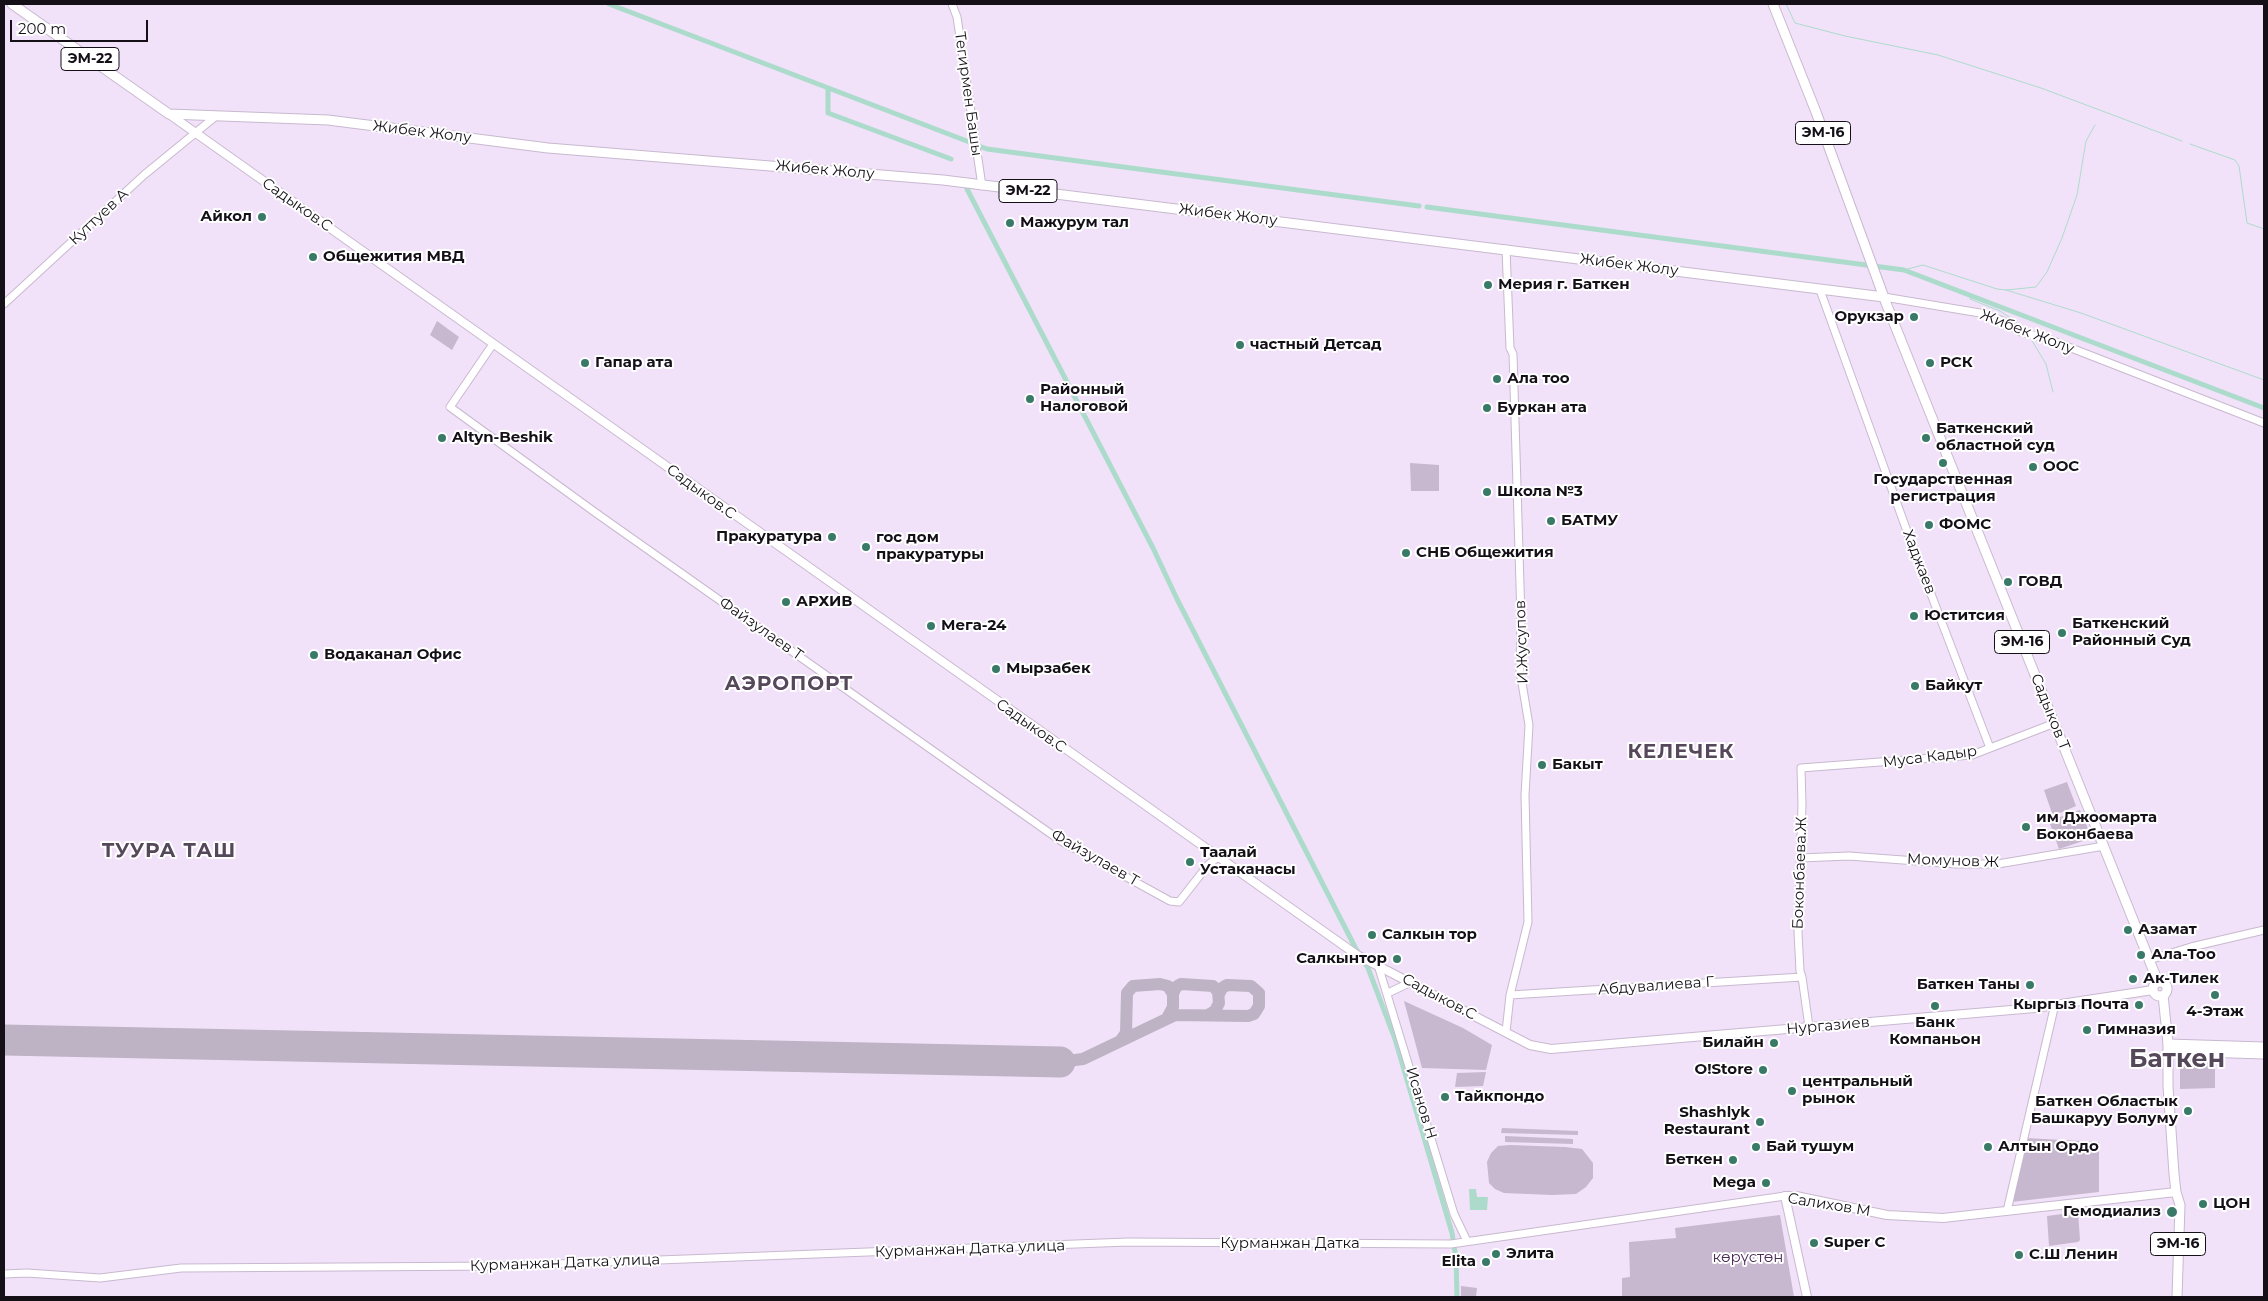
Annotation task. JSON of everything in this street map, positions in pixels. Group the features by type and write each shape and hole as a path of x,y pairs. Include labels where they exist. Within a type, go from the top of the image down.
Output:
{"main road":[{"name":"ЭМ-22","path":"12,4 169,114"},
{"name":"ЭМ-16","path":"1773,4 1816,112 1885,300"},
{"name":"Жибек Жолу","path":"169,114 328,120 548,148 933,179 1506,249 1885,300"},
{"name":"Садыков.С","path":"169,114 1357,955 1506,1032"},
{"name":"Садыков Т","path":"1885,300 2158,982"},
{"name":"ЭМ-16","path":"2158,982 2164,983 2167,987 2163,995 2168,1047 2168,1086 2176,1192 2180,1205 2177,1297"},
{"path":"2158,982 2153,990 2157,995 2163,995"},
{"name":"Нургазиев","path":"1506,1032 1530,1045 1551,1049 2035,1008 2153,990"},
{"path":"2168,1047 2264,1047"},
{"path":"2168,1047 2264,1054"},
{"name":"Салихов М","path":"1785,1196 1796,1196 1888,1214 1919,1218 1943,1218 2176,1192"},
{"path":"1785,1196 1807,1297"}],"street":[{"name":"Тегирмен Башы","path":"952,4 957,17 982,186"},
{"name":"Куттуев А","path":"4,304 144,175 216,116"},
{"name":"И.Жусупов","path":"1506,249 1510,348 1513,354 1521,618 1520,672 1529,725 1525,795 1528,922 1510,995 1506,1032"},
{"name":"Хаджаев","path":"1820,290 1908,534 1990,748"},
{"name":"Жибек Жолу","path":"1885,300 1980,313 2028,334 2048,339 2264,423"},
{"name":"Файзулаев Т","path":"493,344 450,407 596,514 1061,841 1170,900 1179,902 1208,865 1219,856"},
{"name":"Муса Кадыр","path":"1801,768 1972,755 2054,723"},
{"name":"Боконбаева.Ж","path":"1801,768 1798,932 1800,971 1809,1027"},
{"name":"Момунов Ж","path":"1800,858 1849,856 1957,864 1998,864 2104,846"},
{"path":"2149,960 2191,947 2264,930"},
{"name":"Исанов Н","path":"1376,964 1388,992 1454,1214 1467,1240"},
{"name":"Абдувалиева Г","path":"1510,995 1802,977"},
{"path":"1388,992 1411,982"},
{"path":"2007,1211 2055,1004"},
{"name":"Салихов М","path":"1453,1244 1467,1240 1785,1196"},
{"name":"Курманжан Датка","path":"1128,1242 1453,1244"},
{"name":"Курманжан Датка улица","path":"4,1274 27,1273 100,1278 181,1268 503,1266 1128,1242"}],"green space":[{"path":"437,321 459,337 452,350 430,335"},
{"path":"1410,463 1439,465 1439,491 1411,491"},
{"path":"2067,782 2076,806 2053,816 2044,790"},
{"path":"2080,810 2092,838 2059,849 2049,821"},
{"path":"1404,1001 1463,1028 1492,1045 1486,1070 1422,1068"},
{"path":"2215,1059 2215,1088 2180,1089 2180,1060"},
{"path":"1486,1072 1483,1086 1455,1087 1457,1073"},
{"path":"1502,1128 1578,1131 1578,1135 1501,1133"},
{"path":"1505,1136 1573,1139 1573,1144 1505,1142"},
{"path":"2026,1138 2099,1142 2099,1192 2011,1202"},
{"path":"1498,1146 1582,1149 1593,1163 1593,1178 1586,1187 1576,1194 1504,1193 1495,1189 1489,1183 1487,1162 1491,1153"},
{"path":"2078,1212 2080,1240 2078,1242 2049,1246 2047,1216"},
{"name":"көрүстөн","path":"1780,1215 1794,1297 1622,1297 1622,1278 1630,1277 1629,1242 1676,1238 1675,1228"},
{"path":"1461,1286 1477,1288 1476,1297 1461,1297"}],"shaded area":[{"path":"1469,1189 1476,1189 1477,1197 1488,1197 1487,1210 1470,1210"}],"waterway":[{"path":"609,4 972,143"},
{"path":"1786,4 1795,23 1845,36 1938,55 2041,88 2182,141"},
{"path":"828,88 828,113 951,159"},
{"path":"1904,270 1923,265 1997,289 2036,287 2047,272 2062,238 2077,195 2086,141 2095,125"},
{"path":"2190,144 2235,160 2239,166 2247,223 2264,229"},
{"path":"979,146 987,149 1419,206"},
{"path":"967,189 1153,548 1177,599 1355,947 1368,968 1395,1039 1452,1233 1456,1258 1457,1297"},
{"path":"1427,207 1904,270 2264,408"},
{"path":"2006,290 2081,313 2264,380"},
{"path":"1972,295 1970,299 2000,311 2023,329"},
{"path":"2031,339 2046,364 2053,392"}],"taxiway":[{"path":"1121,1040 1126,1033 1127,993 1133,986 1160,984 1168,986 1173,994 1173,1007 1167,1018"},
{"path":"1173,994 1176,987 1181,984 1213,986 1218,992 1219,1003 1215,1011 1208,1015"},
{"path":"1060,1062 1083,1059 1175,1015 1248,1016 1254,1014 1259,1006 1259,993 1251,986 1227,985 1222,988 1219,994"}],"runway":[{"path":"4,1040 1060,1062"}],"place":[{"name":"Айкол","path":"262,217"},
{"name":"Мажурум тал","path":"1010,223"},
{"name":"Общежития МВД","path":"313,257"},
{"name":"Мерия г. Бaткен","path":"1488,285"},
{"name":"Орукзар","path":"1914,317"},
{"name":"частный Детсад","path":"1240,345"},
{"name":"Гапар ата","path":"585,363"},
{"name":"РСК","path":"1930,363"},
{"name":"Ала тоо","path":"1497,379"},
{"name":"Районный Налоговой","path":"1030,399"},
{"name":"Буркан ата","path":"1487,408"},
{"name":"Altyn-Beshik","path":"442,438"},
{"name":"Баткенский областной суд","path":"1926,438"},
{"name":"Государственная регистрация","path":"1943,463"},
{"name":"ООС","path":"2033,467"},
{"name":"Школа №3","path":"1487,492"},
{"name":"БАТМУ","path":"1551,521"},
{"name":"ФОМС","path":"1929,525"},
{"name":"Пракуратура","path":"832,537"},
{"name":"гос дом пракуратуры","path":"866,547"},
{"name":"СНБ Общежития","path":"1406,553"},
{"name":"ГОВД","path":"2008,582"},
{"name":"АРХИВ","path":"786,602"},
{"name":"Юститсия","path":"1914,616"},
{"name":"Мега-24","path":"931,626"},
{"name":"Баткенский Районный Суд","path":"2062,633"},
{"name":"Водаканал Офис","path":"314,655"},
{"name":"Мырзабек","path":"996,669"},
{"name":"Байкут","path":"1915,686"},
{"name":"Бакыт","path":"1542,765"},
{"name":"им Джоомарта Боконбаева","path":"2026,827"},
{"name":"Таалай Устаканасы","path":"1190,862"},
{"name":"Азамат","path":"2128,930"},
{"name":"Салкын тор","path":"1372,935"},
{"name":"Ала-Тоо","path":"2141,955"},
{"name":"Салкынтор","path":"1397,959"},
{"name":"Ак-Тилек","path":"2133,979"},
{"name":"Баткен Таны","path":"2030,985"},
{"name":"4-Этаж","path":"2215,995"},
{"name":"Кыргыз Почта","path":"2139,1005"},
{"name":"Банк Компаньон","path":"1935,1006"},
{"name":"Гимназия","path":"2087,1030"},
{"name":"Билайн","path":"1774,1043"},
{"name":"O!Store","path":"1763,1070"},
{"name":"центральный рынок","path":"1792,1091"},
{"name":"Тайкпондо","path":"1445,1097"},
{"name":"Баткен Областык Башкаруу Болуму","path":"2188,1111"},
{"name":"Shashlyk Restaurant","path":"1760,1122"},
{"name":"Бай тушум","path":"1756,1147"},
{"name":"Алтын Ордо","path":"1988,1147"},
{"name":"Беткен","path":"1733,1160"},
{"name":"Mega","path":"1766,1183"},
{"name":"ЦОН","path":"2203,1204"},
{"name":"Гемодиализ","path":"2172,1212"},
{"name":"Super C","path":"1814,1243"},
{"name":"Элита","path":"1496,1254"},
{"name":"С.Ш Ленин","path":"2019,1255"},
{"name":"Elita","path":"1486,1262"}],"district":[{"name":"АЭРОПОРТ","path":"789,684"},
{"name":"КЕЛЕЧЕК","path":"1681,752"},
{"name":"ТУУРА ТАШ","path":"169,851"},
{"name":"Баткен","path":"2177,1060"}]}
